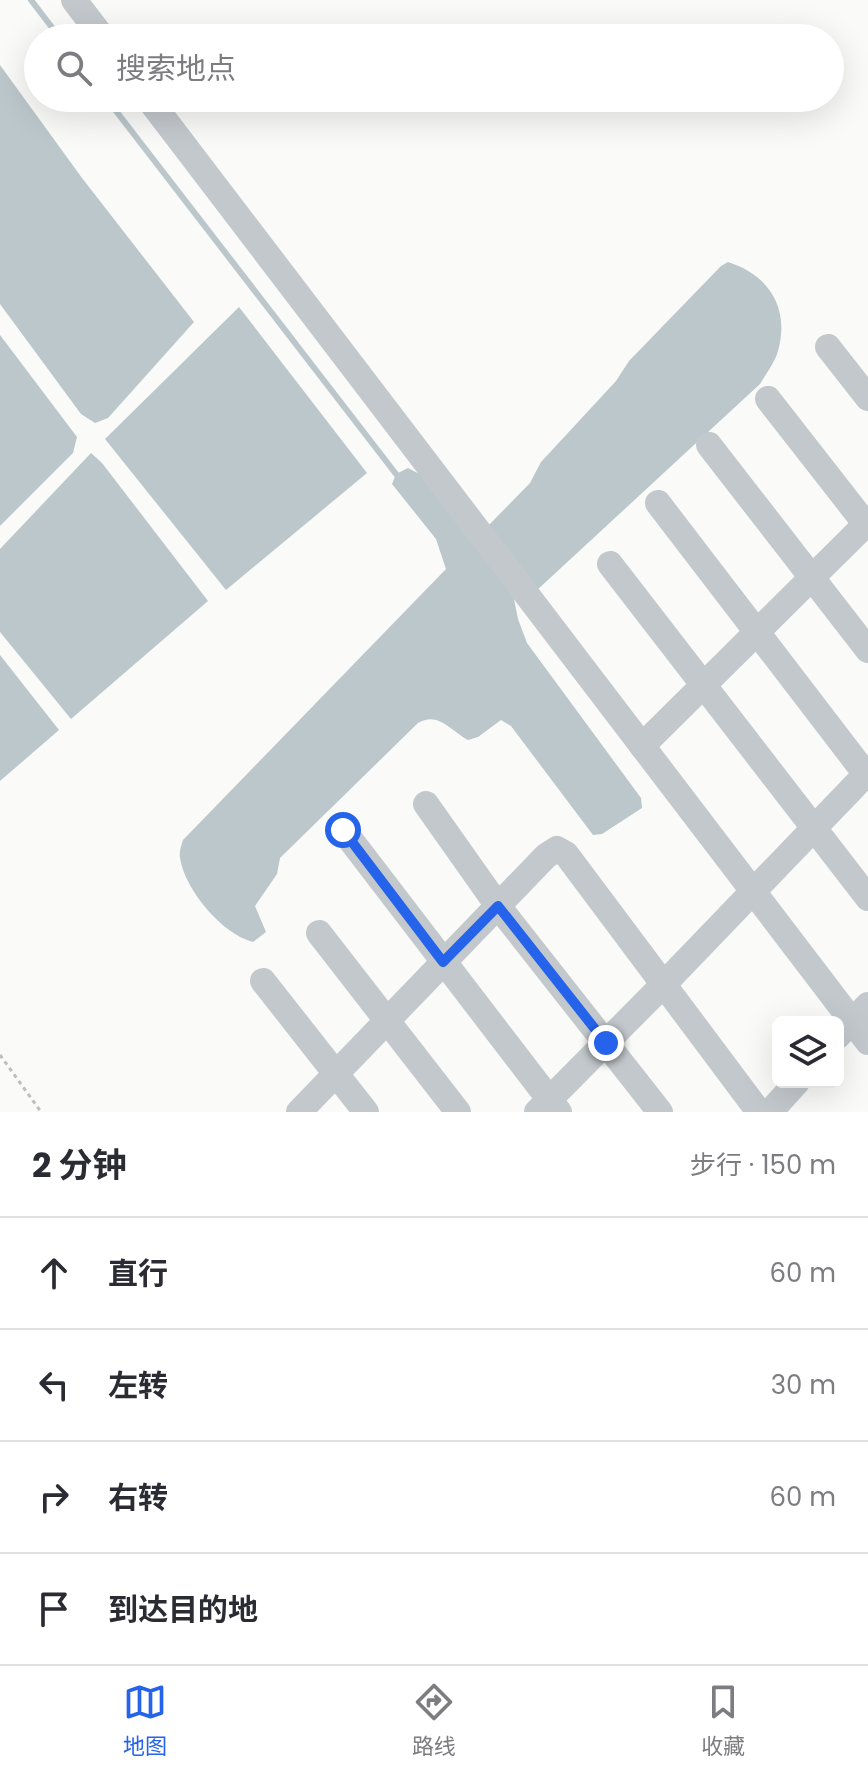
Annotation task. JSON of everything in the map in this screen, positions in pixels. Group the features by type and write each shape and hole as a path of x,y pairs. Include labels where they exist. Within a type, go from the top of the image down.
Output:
{"street":[{"path":"74,0 92,24"},
{"path":"159,112 868,1042"},
{"path":"828,347 868,398"},
{"path":"642,746 867,524 768,399"},
{"path":"709,445 868,650"},
{"path":"343,830 548,1108 606,1043 867,774 658,503"},
{"path":"610,564 868,898"},
{"path":"426,804 498,906 660,1112"},
{"path":"299,1112 546,856 557,849 566,854 759,1112"},
{"path":"319,933 458,1112"},
{"path":"263,981 366,1112"},
{"path":"770,1112 792,1088"}],"path":[{"path":"0,1055 41,1112"}],"shaded area":[{"path":"0,65 24,98 24,112 34,112 194,322 108,418 95,423 81,414 0,304"},
{"path":"728,262 755,275 773,295 778,307 781,335 777,355 770,368 760,384 536,591 486,528 530,483 541,462 616,381 629,361"},
{"path":"239,307 367,473 226,590 105,439"},
{"path":"0,335 77,437 73,453 0,526"},
{"path":"91,453 102,463 208,601 71,719 0,632 0,549"},
{"path":"408,468 423,476 513,594 527,643 641,798 642,808 602,834 593,835 511,726 501,720 478,737 468,740 438,720 425,720 418,723 280,858 277,874 255,906 266,932 253,942 229,930 197,897 183,870 180,856 182,842 446,569 436,539 392,484 396,474"},
{"path":"0,655 59,730 0,781"}],"waterway":[{"path":"31,0 49,24"},
{"path":"117,112 396,474"}],"route":[{"path":"343,830 443,962 498,906 606,1043"}]}
